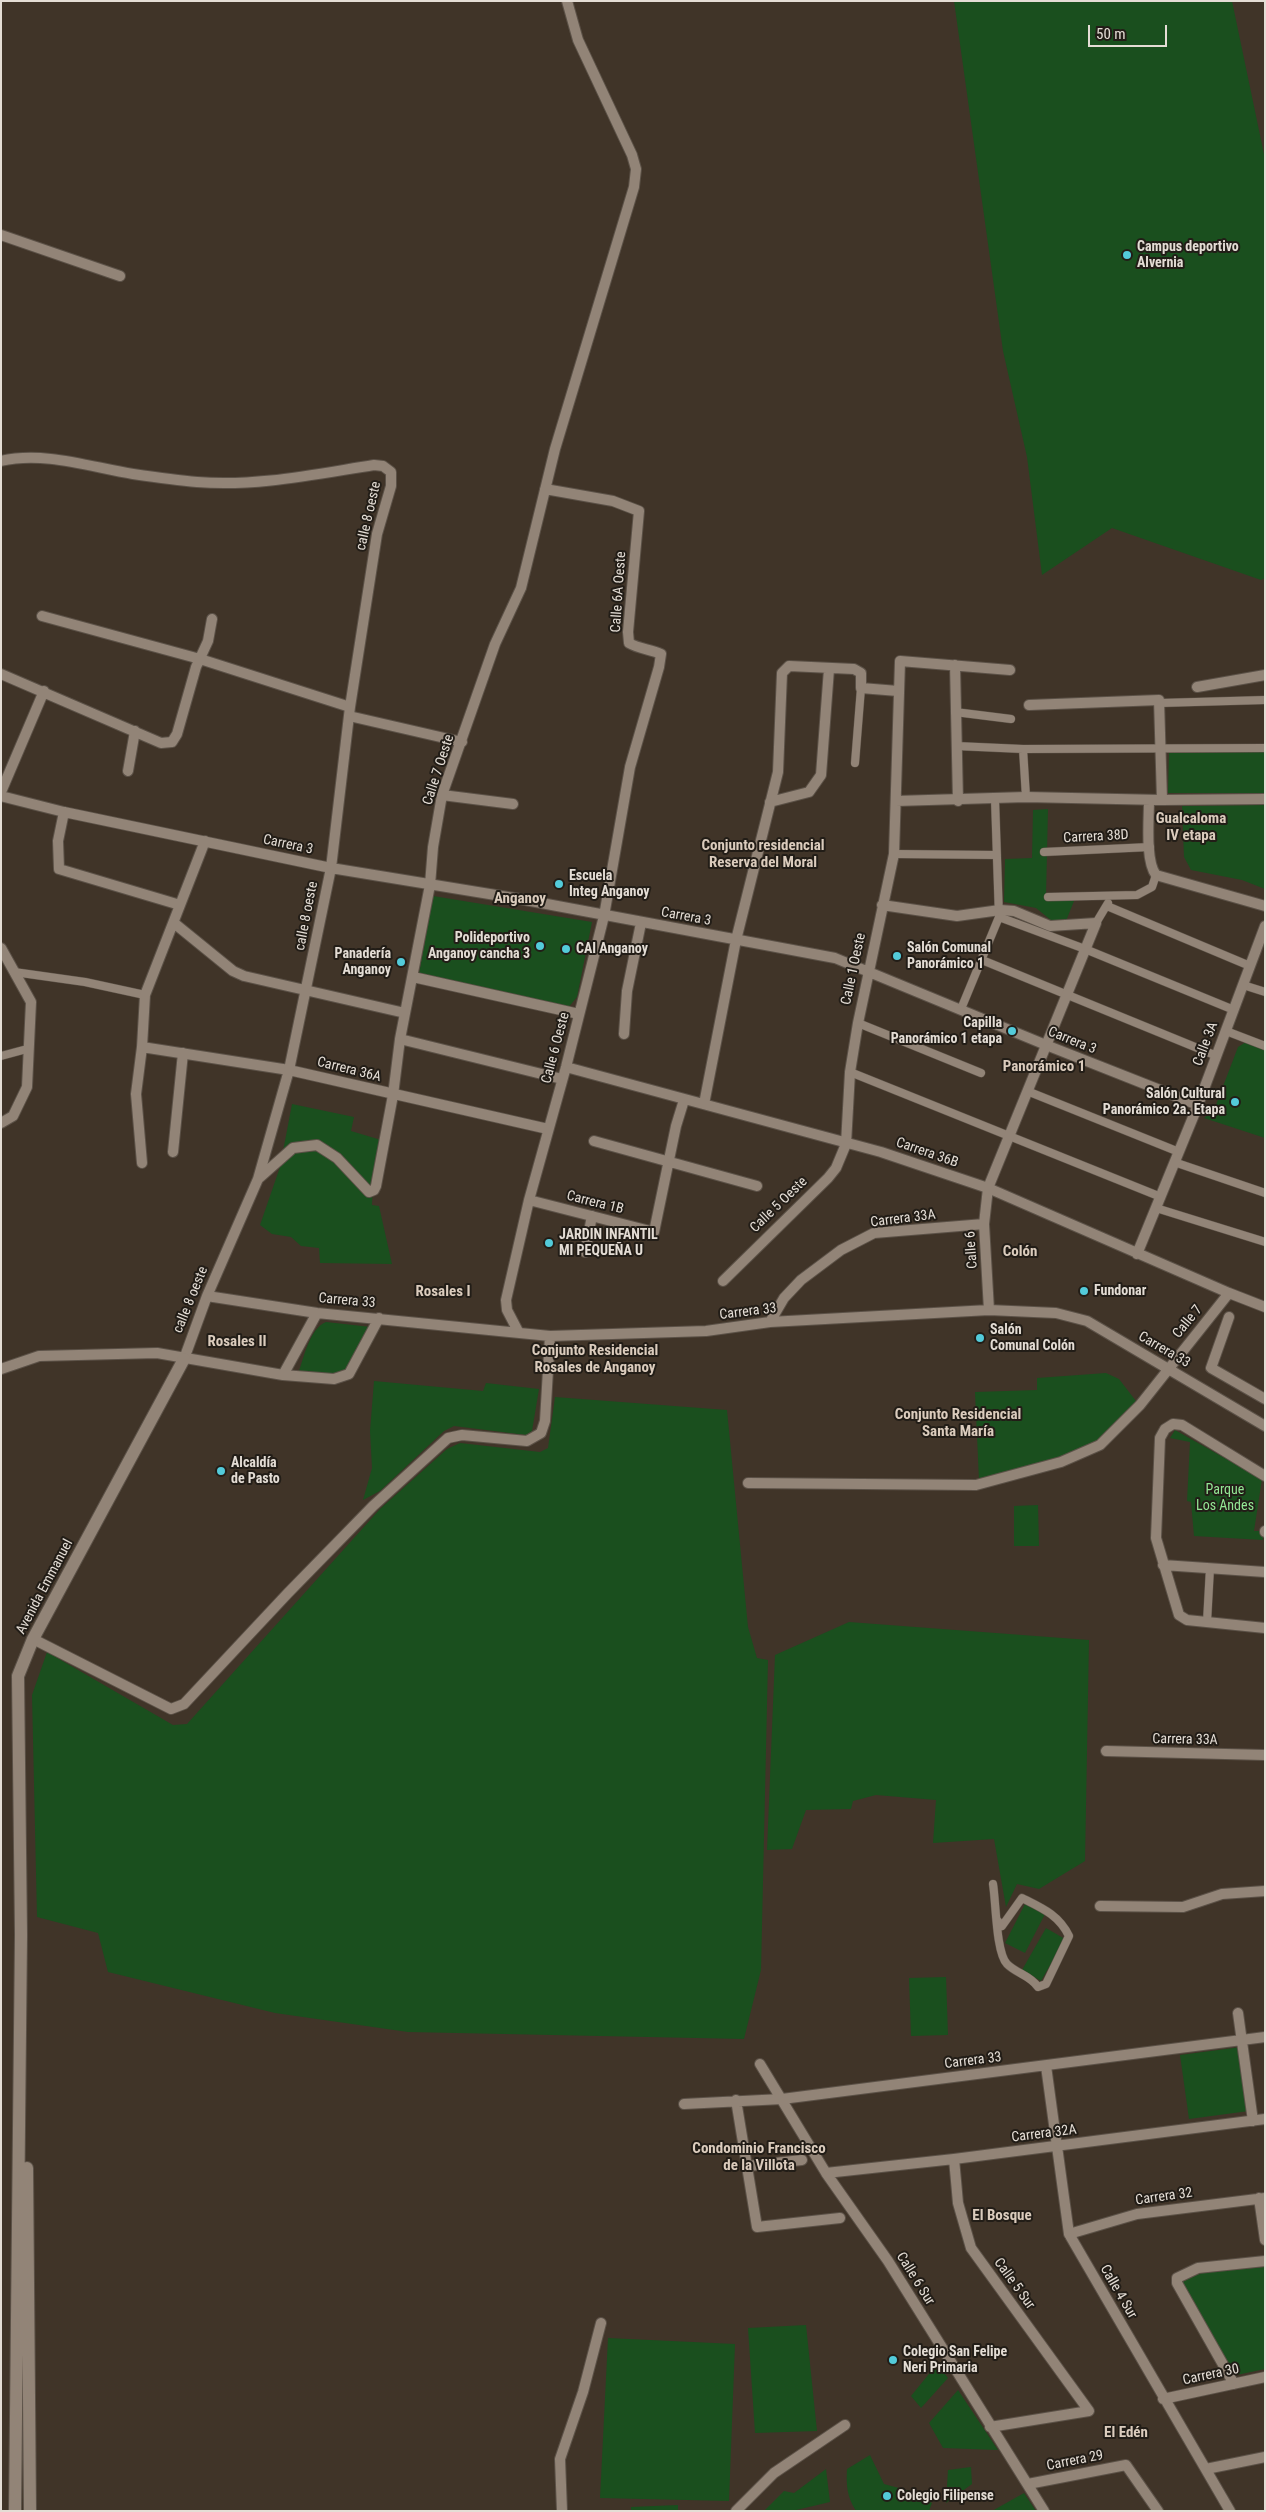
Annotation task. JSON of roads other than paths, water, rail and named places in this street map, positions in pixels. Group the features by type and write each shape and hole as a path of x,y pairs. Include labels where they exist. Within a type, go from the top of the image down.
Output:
{"street":[{"name":"Calle 7 Oeste","path":"258,1179 293,1148 317,1145 337,1158 369,1192 374,1190 376,1186 393,1095 400,1039 430,885 432,847 442,795 495,644 521,588 545,489 634,187 636,169 632,155 578,40 567,1"},
{"path":"1,235 120,276"},
{"name":"calle 8 oeste","path":"1,461 18,459 63,461 133,474 198,482 226,483 255,482 374,465 383,466 390,472 391,486 377,534 350,711 330,868 289,1070 258,1179 207,1296 187,1359"},
{"name":"Calle 6A Oeste","path":"545,489 613,501 638,512 628,632 629,643 636,648 651,649 660,654 659,667 630,767"},
{"path":"42,616 200,658 350,711 462,742"},
{"path":"1,674 161,743 172,742 177,734 200,658 208,641 212,619"},
{"name":"Calle 1 Oeste","path":"846,1144 850,1072 858,1023 894,854 900,661 955,665"},
{"path":"958,800 955,665 1010,670"},
{"path":"704,1104 736,940 778,772 782,673 789,666 858,671 861,673 856,763"},
{"path":"770,802 809,792 821,775 829,669"},
{"path":"1197,687 1265,675"},
{"path":"861,688 898,691"},
{"path":"1,794 44,691"},
{"path":"1029,705 1157,699 1160,703 1162,800"},
{"path":"1160,703 1265,700"},
{"path":"955,712 1011,719"},
{"path":"128,771 135,731"},
{"path":"956,746 1023,749 1265,748"},
{"path":"1023,749 1026,797"},
{"name":"Calle 6 Oeste","path":"518,1333 507,1310 506,1300 529,1200 566,1067 604,916 630,767"},
{"name":"Carrera 3","path":"1,794 64,812 330,868 520,899 835,958 1046,1045 1198,1104"},
{"path":"442,795 513,804"},
{"path":"896,801 1026,797 1150,800 1265,799"},
{"path":"961,1009 999,914 995,799"},
{"path":"1150,800 1150,847 1152,870 1156,876 1265,906"},
{"path":"64,812 58,841 59,868 64,872 180,906"},
{"path":"142,1163 136,1094 142,1047 145,995 205,841"},
{"name":"Carrera 38D","path":"1044,852 1150,847"},
{"path":"894,854 997,855"},
{"path":"1048,897 1142,894 1152,887 1156,876"},
{"path":"882,905 957,916 1021,913 1050,926 1096,922 1113,896"},
{"path":"1107,906 1250,966"},
{"path":"999,914 1234,1010"},
{"name":"Calle 6","path":"989,1310 984,1224 988,1188 1096,922"},
{"path":"174,923 233,971 244,976 405,1013"},
{"path":"624,1034 628,990 641,923"},
{"name":"Calle 3A","path":"1137,1254 1217,1056 1264,932"},
{"path":"1,948 30,1002 27,1087 13,1116 1,1124"},
{"path":"982,960 1217,1056"},
{"path":"14,972 85,982 145,995"},
{"path":"413,977 579,1014"},
{"path":"1243,985 1265,992"},
{"path":"858,1023 981,1073"},
{"path":"1226,1031 1265,1046"},
{"path":"400,1039 562,1079"},
{"name":"Carrera 36A","path":"142,1047 289,1070 548,1130"},
{"path":"1,1056 27,1049"},
{"path":"172,1152 183,1054"},
{"name":"Carrera 36B","path":"566,1067 881,1152 988,1188 1137,1254 1265,1307"},
{"path":"850,1072 1160,1197"},
{"path":"1027,1091 1179,1152"},
{"path":"669,1161 684,1100"},
{"path":"594,1141 757,1186"},
{"name":"Calle 5 Oeste","path":"723,1281 828,1178 836,1168 846,1144"},
{"name":"Carrera 1B","path":"529,1200 654,1232 669,1161"},
{"path":"1174,1162 1265,1193"},
{"path":"1156,1208 1265,1242"},
{"path":"585,1252 592,1216"},
{"name":"Carrera 33A","path":"770,1322 784,1298 802,1280 841,1250 874,1234 984,1224"},
{"name":"Calle 7","path":"748,1483 976,1485 1061,1462 1100,1444 1140,1405 1229,1293"},
{"name":"Carrera 33","path":"207,1296 317,1313 550,1336 706,1331 770,1322 989,1310 1056,1313 1087,1321 1265,1426"},
{"path":"282,1375 317,1313"},
{"path":"1229,1317 1211,1368 1265,1399"},
{"path":"1,1369 39,1356 157,1354 282,1375 334,1379 349,1374 379,1318"},
{"path":"36,1640 171,1709 184,1704 372,1506 448,1438 462,1435 527,1441 541,1433 545,1421 550,1336"},
{"name":"Avenida Emmanuel","path":"15,2511 21,1935 18,1676 187,1359"},
{"path":"1265,1476 1182,1425 1172,1424 1165,1429 1160,1444 1156,1538 1179,1615 1187,1620 1265,1628"},
{"path":"1163,1565 1265,1572"},
{"path":"1207,1622 1210,1568"},
{"name":"Avenida Emmanuel","path":"30,2511 23,1677 36,1640"},
{"name":"Carrera 33A","path":"1106,1751 1265,1755"},
{"path":"993,1884 997,1920 1002,1957 1007,1964 1029,1977 1038,1987 1046,1984 1069,1936 1062,1922 1050,1912 1022,1898 1002,1926 997,1920"},
{"path":"1100,1906 1183,1907 1222,1894 1265,1891"},
{"path":"1238,2013 1253,2121"},
{"name":"Carrera 33","path":"684,2104 782,2099 1265,2037"},
{"name":"Calle 6 Sur","path":"760,2064 826,2173 888,2261 1044,2511"},
{"name":"Calle 4 Sur","path":"1046,2066 1069,2234 1163,2399 1230,2510"},
{"path":"736,2100 757,2227 840,2218"},
{"name":"Carrera 32A","path":"826,2173 954,2159 1265,2119"},
{"name":"Calle 5 Sur","path":"954,2159 958,2203 971,2248 1089,2410 990,2427"},
{"path":"748,2166 802,2160"},
{"path":"1262,2198 1265,2240"},
{"name":"Carrera 32","path":"1069,2234 1137,2214 1262,2198"},
{"path":"1234,2384 1177,2283 1177,2278 1198,2268 1265,2261"},
{"path":"562,2511 560,2459 583,2392 601,2324"},
{"name":"Carrera 30","path":"1163,2399 1265,2378"},
{"path":"736,2511 774,2473 845,2426"},
{"path":"1206,2469 1265,2457"},
{"name":"Carrera 29","path":"1028,2484 1126,2465 1158,2511"}],"place":[{"name":"Campus deportivo Alvernia","path":"1127,255"},
{"name":"Escuela Integ Anganoy","path":"559,884"},
{"name":"Polideportivo Anganoy cancha 3","path":"540,946"},
{"name":"CAI Anganoy","path":"566,949"},
{"name":"Salón Comunal Panorámico 1","path":"897,956"},
{"name":"Panadería Anganoy","path":"401,962"},
{"name":"Capilla Panorámico 1 etapa","path":"1012,1031"},
{"name":"Salón Cultural Panorámico 2a. Etapa","path":"1235,1102"},
{"name":"JARDIN INFANTIL MI PEQUEÑA U","path":"549,1243"},
{"name":"Fundonar","path":"1084,1291"},
{"name":"Salón Comunal Colón","path":"980,1338"},
{"name":"Alcaldía de Pasto","path":"221,1471"},
{"name":"Colegio San Felipe Neri Primaria","path":"893,2360"},
{"name":"Colegio Filipense","path":"887,2496"}],"district":[{"name":"Gualcaloma IV etapa","path":"1191,828"},
{"name":"Conjunto residencial Reserva del Moral","path":"763,854"},
{"name":"Anganoy","path":"520,899"},
{"name":"Panorámico 1","path":"1044,1067"},
{"name":"Colón","path":"1020,1252"},
{"name":"Rosales I","path":"443,1292"},
{"name":"Rosales II","path":"237,1342"},
{"name":"Conjunto Residencial Rosales de Anganoy","path":"595,1360"},
{"name":"Conjunto Residencial Santa María","path":"958,1424"},
{"name":"Condominio Francisco de la Villota","path":"759,2158"},
{"name":"El Bosque","path":"1002,2216"},
{"name":"El Edén","path":"1126,2433"}],"park label":[{"name":"Parque Los Andes","path":"1225,1498"}]}
